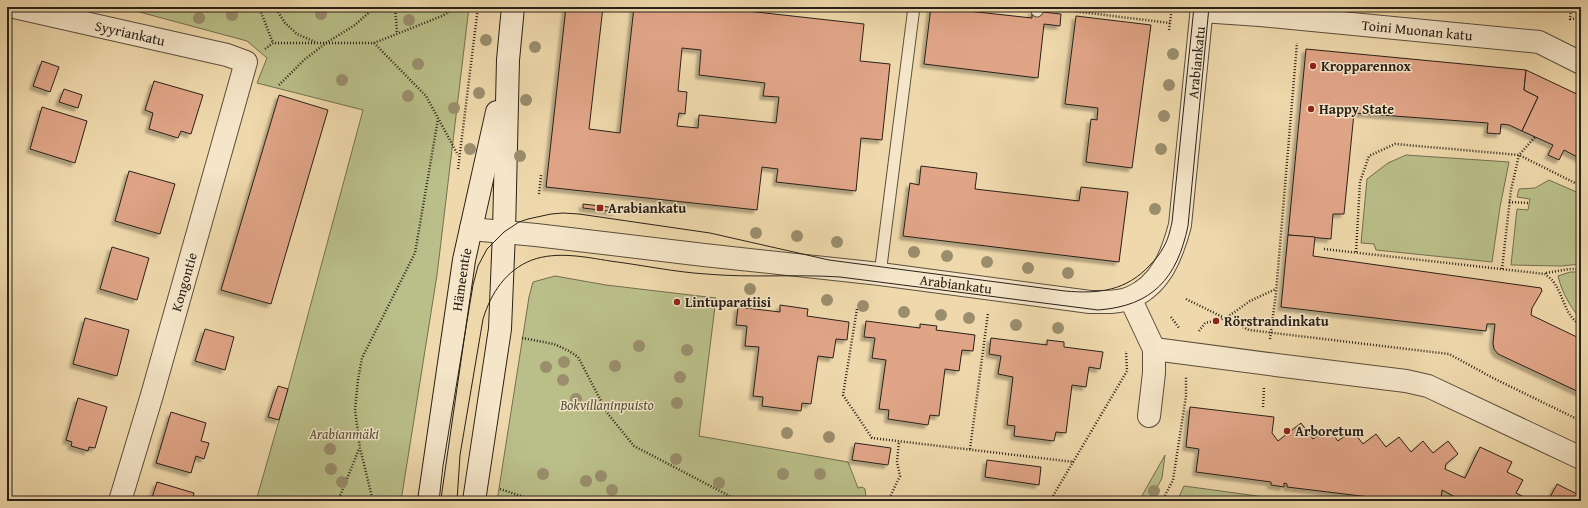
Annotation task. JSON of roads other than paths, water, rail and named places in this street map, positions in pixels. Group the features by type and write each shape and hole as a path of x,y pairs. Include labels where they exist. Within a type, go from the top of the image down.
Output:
{"street":[{"name":"Syyriankatu","path":"14,7 227,55 246,62"},
{"name":"Hämeentie","path":"474,501 500,329 508,60 513,7"},
{"name":"Arabiankatu","path":"471,229 880,274 1090,302 1111,302 1130,298 1147,288 1159,277 1166,266 1175,245 1180,225 1202,9"},
{"name":"Toini Muonan katu","path":"1202,9 1539,42 1581,63"},
{"name":"Hämeentie","path":"428,501 464,260 508,60"},
{"name":"Kongontie","path":"120,501 152,395 246,62"},
{"path":"1130,298 1154,349 1154,373 1149,416"},
{"path":"1154,349 1276,366 1406,381 1428,386 1581,458"}],"lane":[{"path":"880,274 914,7"}],"tram line":[{"path":"439,501 443,466 473,285 478,266 487,249 504,232 519,222 528,219 551,214 579,214 710,233 829,260 1065,291 1089,292 1111,289 1122,285 1141,274 1162,250 1169,235 1172,222 1194,7"},
{"path":"457,501 460,455 483,319 486,309 495,292 507,276 523,264 542,257 561,255 591,258 706,274 740,276 840,277 1098,310 1134,302 1148,295 1160,286 1169,274 1177,260 1188,226 1209,7"}],"place":[{"name":"Kropparennox","path":"1313,66"},
{"name":"Happy State","path":"1311,109"},
{"name":"Arabiankatu","path":"600,208"},
{"name":"Lintuparatiisi","path":"677,302"},
{"name":"Rörstrandinkatu","path":"1216,321"},
{"name":"Arboretum","path":"1287,431"}],"park label":[{"name":"Bokvillaninpuisto","path":"607,405"},
{"name":"Arabianmäki","path":"344,434"}]}
